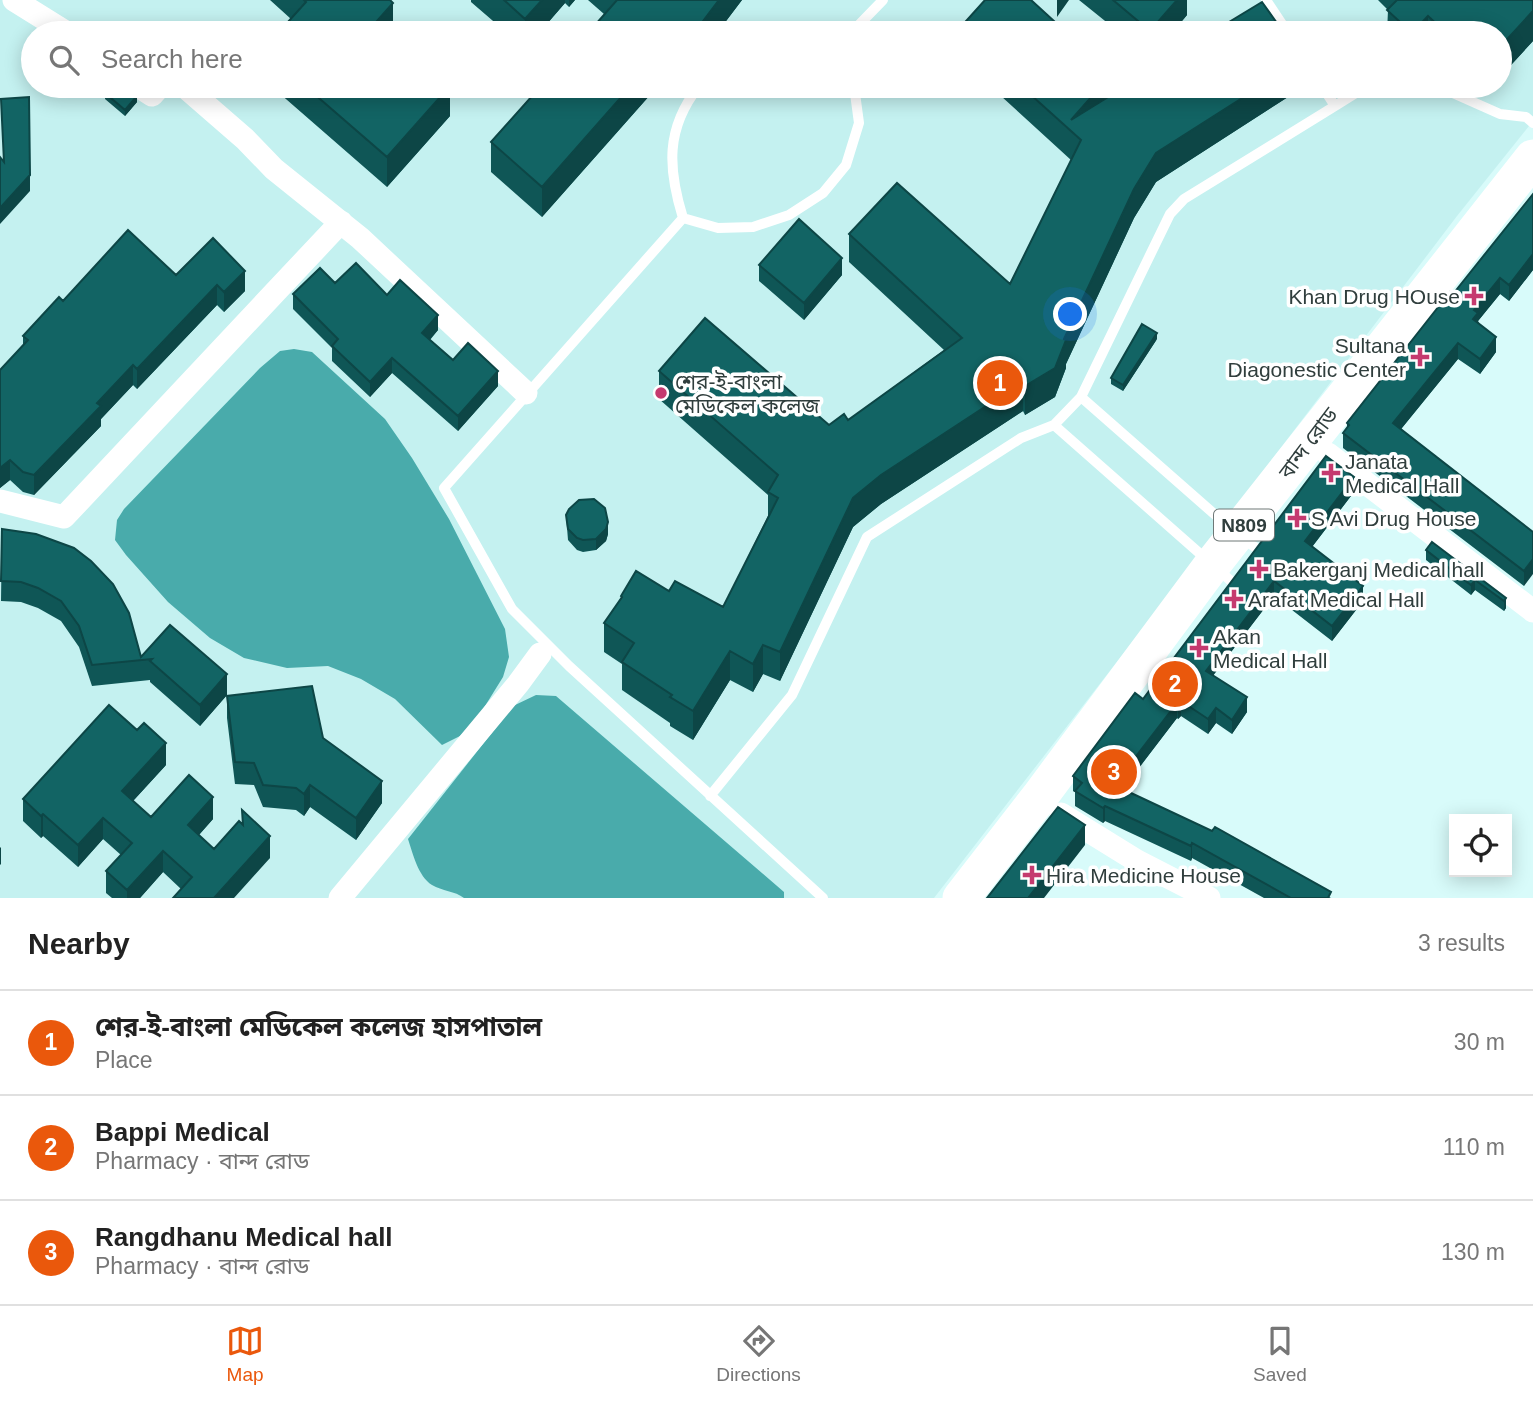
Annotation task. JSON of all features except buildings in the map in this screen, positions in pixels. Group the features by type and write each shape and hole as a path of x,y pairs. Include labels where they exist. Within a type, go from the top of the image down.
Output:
{"highway":[{"name":"বান্দ রোড","path":"986,898 1055,810 1222,573 1533,158"},
{"name":"বান্দ রোড","path":"1246,541 1328,454 1533,196"},
{"name":"বান্দ রোড","path":"961,898 1041,795 1222,573"}],"street":[{"path":"14,0 48,21"},
{"path":"198,98 245,138 274,169 341,222 526,393"},
{"path":"0,501 64,517 341,222"},
{"path":"1328,454 1533,611"},
{"path":"340,898 540,654"},
{"path":"1055,810 1137,861 1209,898"}],"lane":[{"path":"863,21 883,0"},
{"path":"1266,0 1280,21"},
{"path":"682,218 673,187 670,155 678,121 692,98"},
{"path":"682,218 718,228 753,227 789,215 822,192 846,165 859,123 856,98"},
{"path":"1330,98 1335,106"},
{"path":"710,796 792,695 867,537 1021,438 1054,425 1081,397 1170,214 1184,199 1348,98"},
{"path":"1464,98 1500,114 1526,117 1533,123"},
{"path":"682,218 444,488 512,609 569,666 823,898"},
{"path":"1081,397 1246,541"},
{"path":"1054,425 1222,573"}],"shaded area":[{"name":"শের-ই-বাংলা মেডিকেল কলেজ","path":"0,0 1533,0 1533,121 1457,216 934,898 0,898"}],"water":[{"path":"294,349 312,352 385,419 449,519 505,629 509,657 503,677 477,719 460,736 442,745 395,699 361,679 328,666 287,668 244,658 210,638 168,602 115,540 117,520 124,509 260,368 280,351"},
{"path":"536,695 556,696 784,892 784,898 464,898 427,881 417,864 408,839 513,706"}],"place":[{"name":"Khan Drug HOuse","path":"1474,296"},
{"name":"Sultana Diagonestic Center","path":"1420,357"},
{"name":"শের-ই-বাংলা মেডিকেল কলেজ হাসপাতাল","path":"1000,383"},
{"name":"শের-ই-বাংলা মেডিকেল কলেজ","path":"661,393"},
{"name":"Janata Medical Hall","path":"1331,473"},
{"name":"S Avi Drug House","path":"1297,518"},
{"name":"Bakerganj Medical hall","path":"1259,569"},
{"name":"Arafat Medical Hall","path":"1234,599"},
{"name":"Akan Medical Hall","path":"1199,648"},
{"name":"Bappi Medical","path":"1175,684"},
{"name":"Rangdhanu Medical hall","path":"1114,772"},
{"name":"Hira Medicine House","path":"1032,875"}]}
